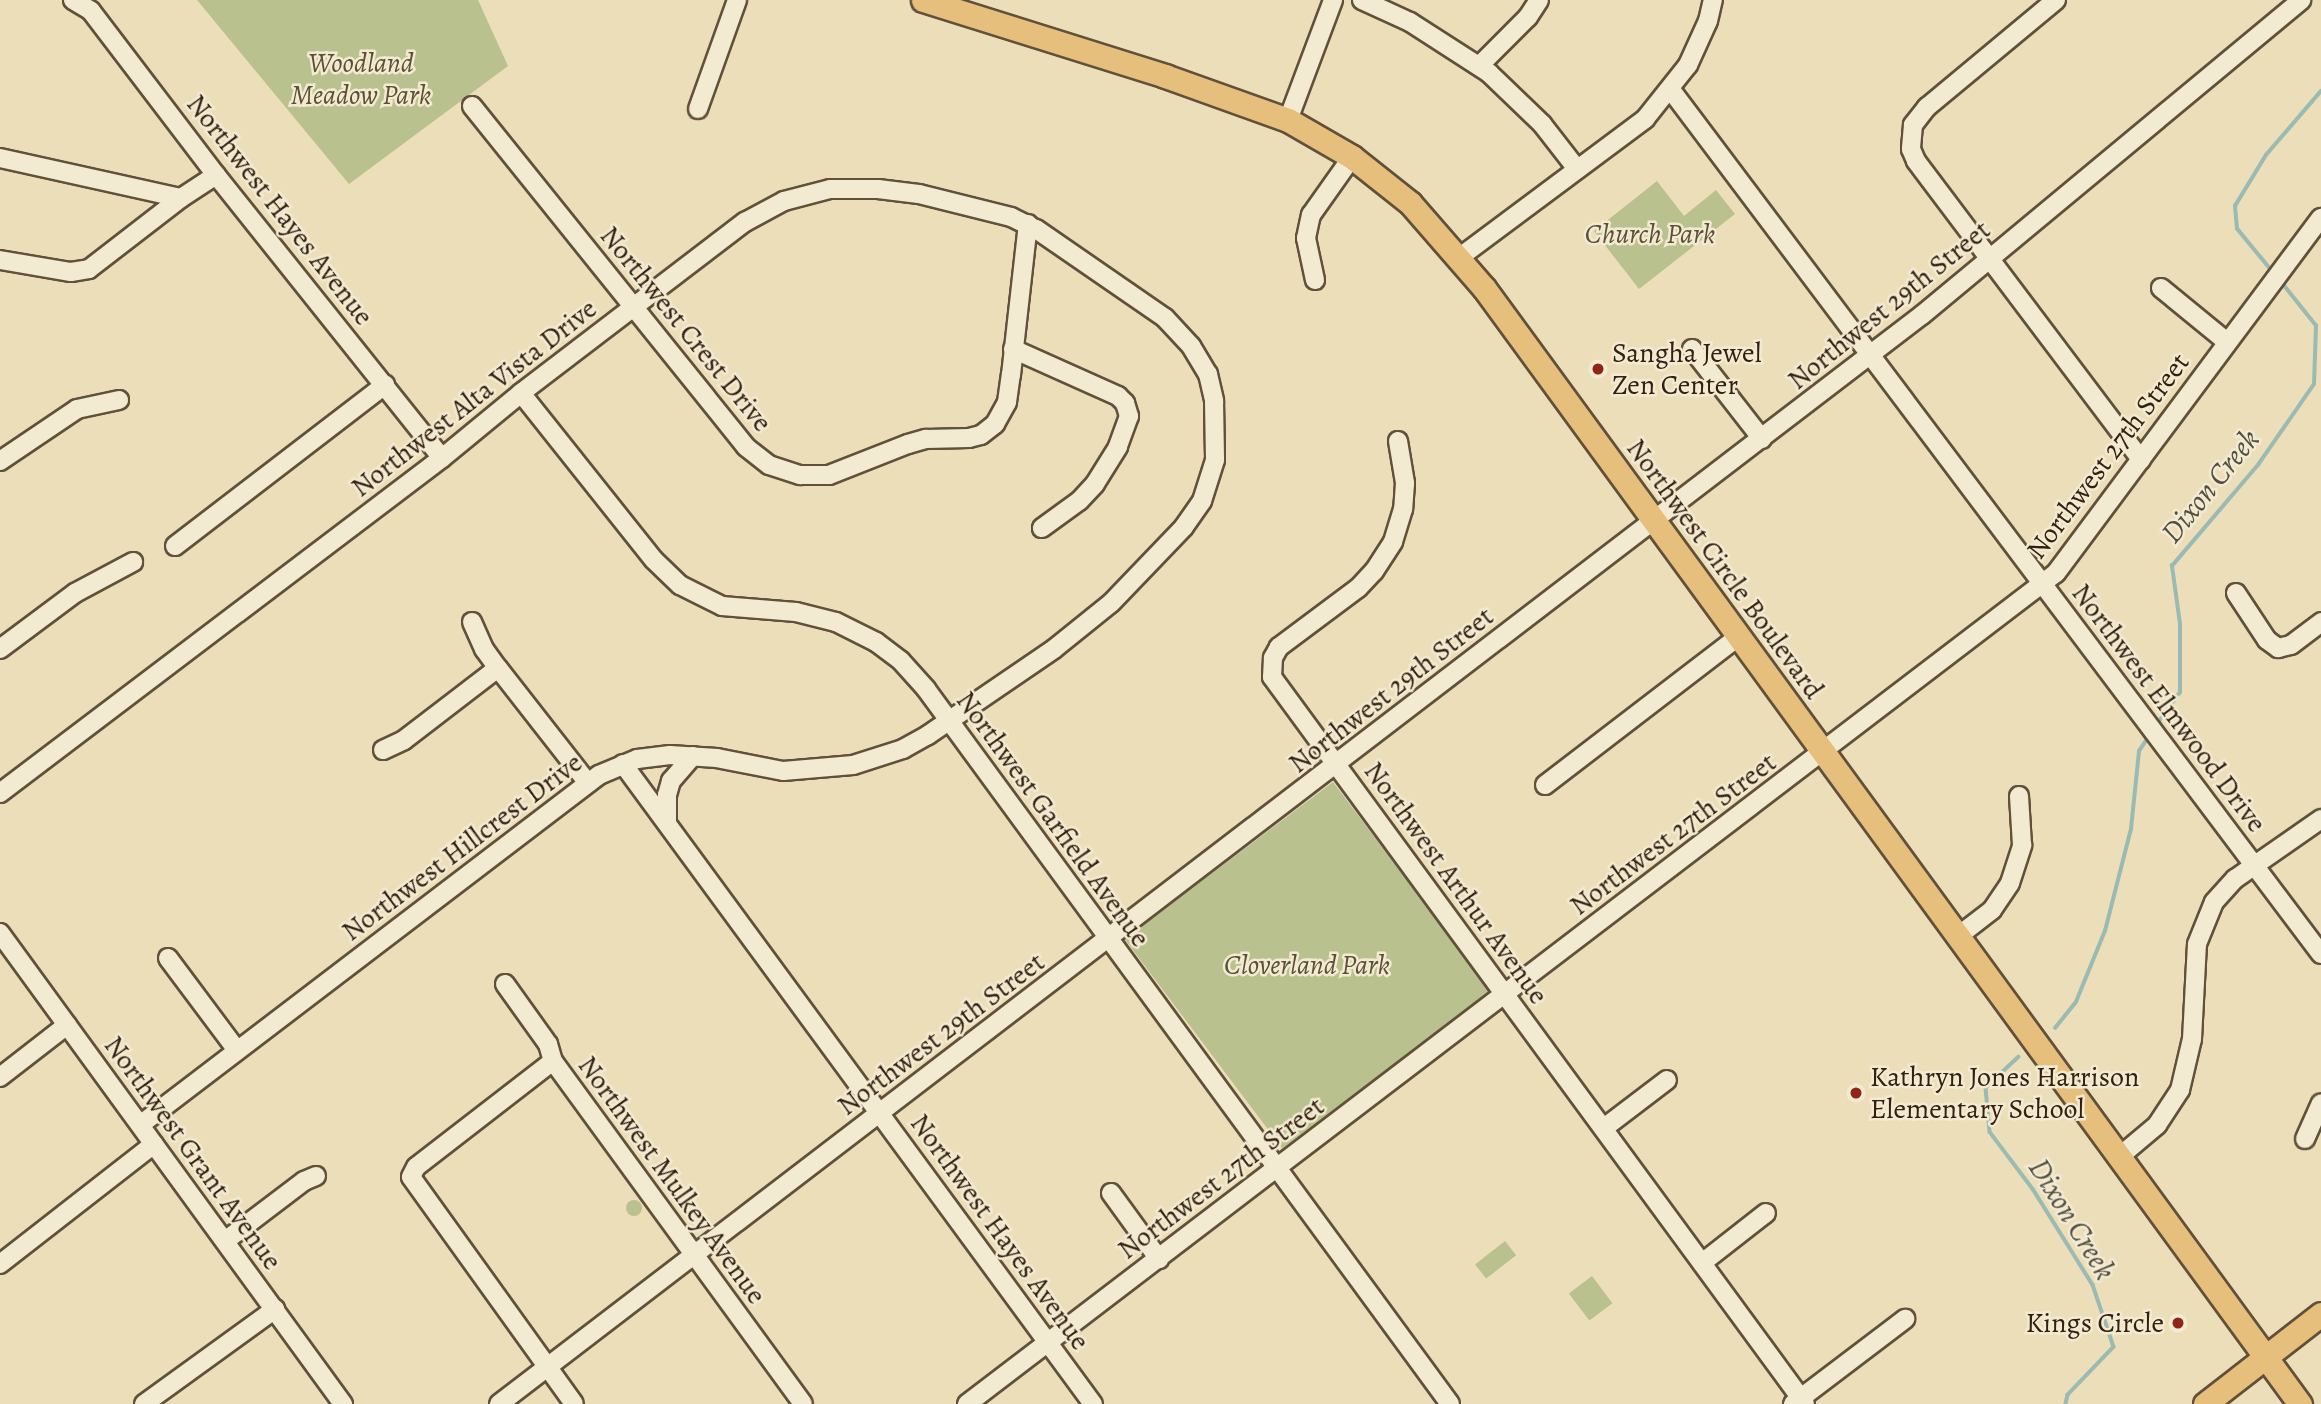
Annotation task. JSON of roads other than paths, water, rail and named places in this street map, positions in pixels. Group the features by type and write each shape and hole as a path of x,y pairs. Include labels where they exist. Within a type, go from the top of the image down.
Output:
{"main road":[{"name":"Northwest Circle Boulevard","path":"923,0 1165,75 1289,120 1352,157 1410,204 1460,257 2301,1404"},
{"path":"2205,1404 2321,1314"}],"street":[{"name":"Northwest Hayes Avenue","path":"73,0 91,11 216,175 442,458"},
{"path":"698,109 737,0"},
{"path":"1289,120 1333,0"},
{"path":"1362,0 1410,22 1479,66 1542,124 1577,169"},
{"path":"1479,66 1528,16 1539,0"},
{"path":"1460,257 1646,119 1671,90 1697,48 1713,0"},
{"path":"2056,0 1927,107 1913,125 1911,149 1916,161 2141,460"},
{"name":"Northwest 29th Street","path":"499,1404 1762,439 1989,258 2301,0"},
{"name":"Northwest Elmwood Drive","path":"1671,90 2321,954"},
{"name":"Northwest Crest Drive","path":"471,106 755,456 780,470 800,475 829,475 908,444 926,439 969,438 989,430 1002,415 1007,402 1028,224"},
{"path":"1315,280 1306,238 1311,215 1352,157"},
{"path":"0,158 181,198"},
{"path":"0,260 71,272 89,269 181,198 216,175"},
{"name":"Northwest Alta Vista Drive","path":"0,793 442,458 633,307 745,222 770,207 811,193 850,188 919,194 1011,216 1028,224"},
{"name":"Northwest 27th Street","path":"967,1404 2043,584 2064,563 2321,218"},
{"name":"Northwest Hillcrest Drive","path":"140,1125 236,1049 588,783 622,764 652,756 693,756 783,771 832,768 903,749 949,721 1083,629 1111,603 1195,513 1210,481 1214,460 1212,388 1202,362 1191,346 1145,302 1028,224"},
{"path":"2161,288 2227,342"},
{"path":"1013,349 1118,396 1125,403 1129,416 1118,447 1095,484 1079,501 1042,528"},
{"path":"1692,349 1762,439"},
{"path":"175,547 385,385"},
{"name":"Northwest Garfield Avenue","path":"521,393 654,560 680,585 722,606 814,615 852,629 901,661 949,721 1450,1404"},
{"path":"0,461 78,409 119,400"},
{"name":"Northwest Arthur Avenue","path":"1398,441 1405,483 1400,523 1393,542 1374,571 1357,588 1279,648 1271,667 1276,683 1604,1128 1799,1402"},
{"path":"0,649 75,593 133,562"},
{"path":"2236,593 2267,640 2278,649 2291,645 2321,622"},
{"path":"472,622 498,668 588,783"},
{"path":"1545,785 1738,637"},
{"path":"383,750 404,740 498,668"},
{"path":"667,821 667,795 671,781 693,756"},
{"name":"Northwest Hayes Avenue","path":"622,764 667,821 1093,1404"},
{"path":"1957,937 1992,910 2010,883 2022,845 2019,796"},
{"path":"2119,1157 2157,1125 2180,1090 2192,1039 2200,931 2223,890 2321,819"},
{"name":"Northwest Grant Avenue","path":"0,933 343,1404"},
{"path":"168,958 236,1049"},
{"name":"Northwest Mulkey Avenue","path":"505,984 548,1044 553,1061 803,1404"},
{"path":"0,1077 67,1025"},
{"path":"553,1061 416,1167 411,1174 412,1181 574,1404"},
{"path":"1604,1128 1667,1080"},
{"path":"2305,1139 2321,1103"},
{"path":"0,1264 154,1144"},
{"path":"225,1241 281,1198 316,1176"},
{"path":"1111,1193 1159,1259"},
{"path":"1702,1263 1766,1213"},
{"path":"144,1404 275,1309"},
{"path":"1799,1402 1905,1319"}],"waterway":[{"name":"Dixon Creek","path":"2274,274 2237,229 2235,206 2266,155 2321,91"},
{"name":"Dixon Creek","path":"2157,724 2180,692 2180,624 2172,566 2258,465 2314,384 2316,326 2281,282"},
{"name":"Dixon Creek","path":"2055,1028 2076,1002 2105,931 2131,829 2139,751 2149,736"},
{"name":"Dixon Creek","path":"2019,1057 1986,1088 1990,1132 2033,1189 2093,1285 2114,1347 2068,1395 2066,1404"}],"place":[{"name":"Sangha Jewel Zen Center","path":"1598,369"},
{"name":"Kathryn Jones Harrison Elementary School","path":"1856,1093"},
{"name":"Kings Circle","path":"2178,1323"}],"park label":[{"name":"Woodland Meadow Park","path":"361,79"},
{"name":"Church Park","path":"1650,234"},
{"name":"Cloverland Park","path":"1307,965"}]}
